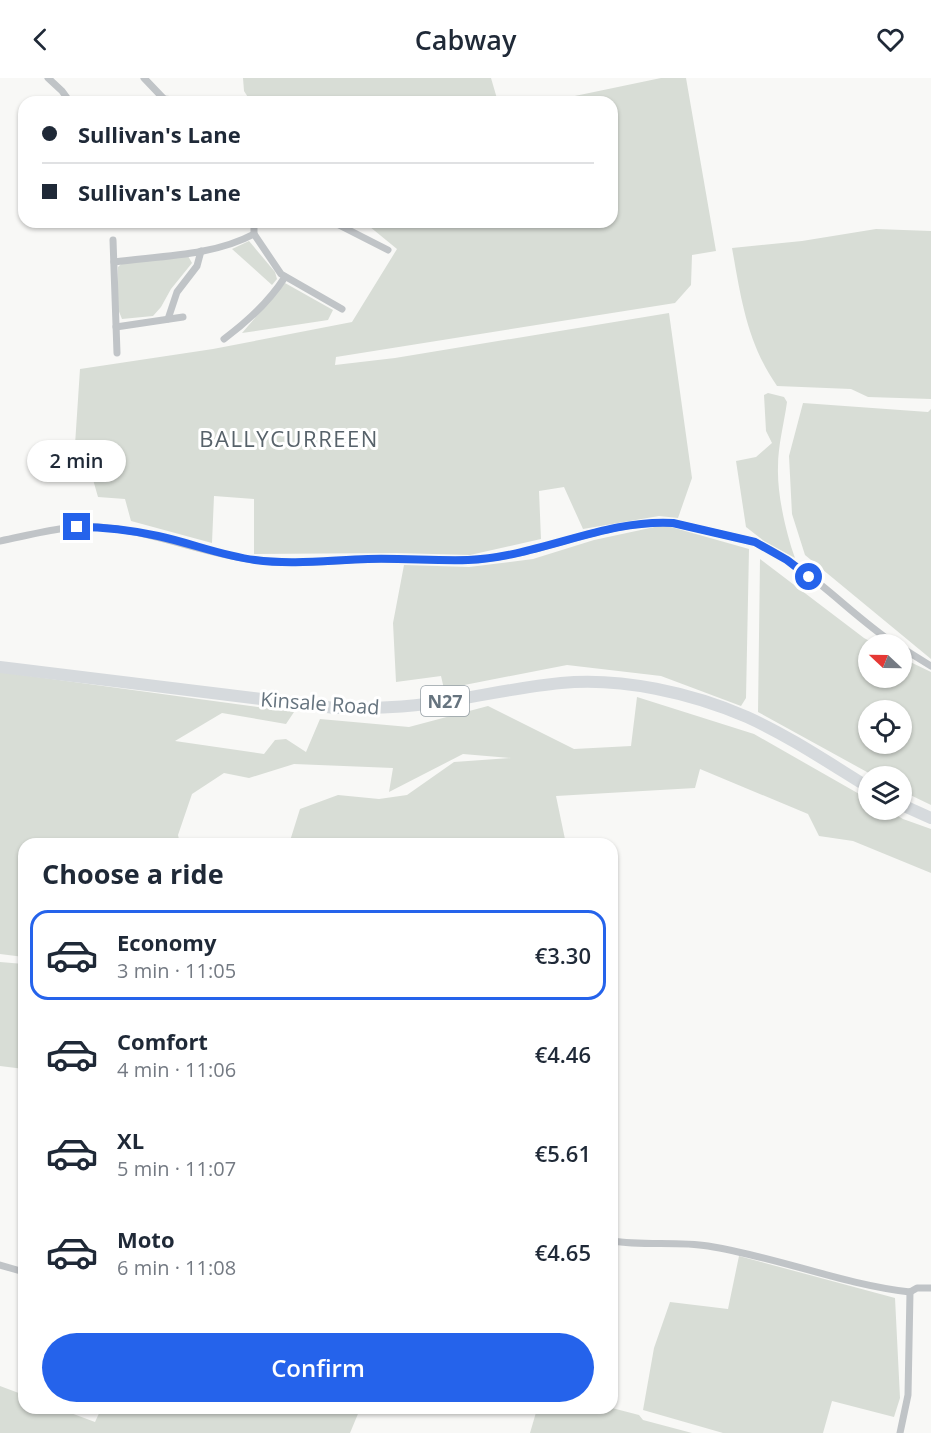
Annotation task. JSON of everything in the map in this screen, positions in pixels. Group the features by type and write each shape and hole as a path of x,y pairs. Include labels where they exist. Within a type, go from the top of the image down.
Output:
{"highway":[{"name":"Kinsale Road","path":"0,667 336,708 388,708 438,703 563,683 629,684 707,702 746,717 776,732 858,781"},
{"path":"912,809 931,818"}],"street":[{"path":"48,78 66,96"},
{"path":"144,78 160,96"},
{"path":"254,228 254,234 270,261 285,277 342,309"},
{"path":"345,228 388,250"},
{"path":"114,262 201,251 241,241 254,234"},
{"path":"113,240 117,353"},
{"path":"168,319 177,292 197,266 201,251"},
{"path":"224,339 244,324 277,290 285,277"},
{"path":"116,327 183,317"},
{"path":"0,541 77,527 106,527 159,536 256,561 470,560 528,552 602,530 662,522 673,523 765,546 823,587 880,634"},
{"path":"912,654 931,666"},
{"path":"618,1241 706,1245 832,1278 892,1290 910,1292 917,1288 931,1288"},
{"path":"0,1265 18,1270"},
{"path":"900,1433 908,1395 910,1292"}],"shaded area":[{"path":"243,78 491,78 496,96 247,96 244,91"},
{"path":"661,78 686,78 716,251 692,255 691,285 675,303 336,357 335,365 395,358 669,313 692,478 678,518 659,516 583,529 564,487 539,491 541,539 470,555 254,554 254,499 214,496 212,543 131,521 125,499 98,497 92,476 73,475 80,369 213,349 352,322 397,249 371,228 618,228 618,96 575,96"},
{"path":"876,229 931,231 931,399 868,397 851,389 777,386 752,337 742,302 732,248 802,241"},
{"path":"249,241 275,272 277,279 272,285 232,249"},
{"path":"188,256 192,263 153,316 122,319 118,309 118,267 123,262"},
{"path":"285,283 333,310 328,320 242,333"},
{"path":"768,393 784,397 787,402 779,451 778,478 788,537 795,558 764,541 746,527 736,461 756,457 772,443 766,431 764,395"},
{"path":"803,403 928,412 931,409 931,659 912,643 912,634 901,634 805,555 792,514 789,456"},
{"path":"664,525 749,549 746,698 741,706 661,676 567,665 444,689 441,676 396,682 393,623 404,565 469,567 533,559 594,540"},
{"path":"760,559 859,634 858,688 912,688 912,663 931,672 931,805 912,796 912,766 858,767 758,712"},
{"path":"0,672 294,712 286,724 222,713 175,741 264,754 275,740 286,739 306,752 320,719 409,727 488,706 574,749 631,746 637,697 754,734 858,793 858,820 906,820 931,829 931,873 853,841 819,836 808,814 700,769 695,788 556,796 565,838 291,838 300,809 338,795 379,799 407,795 454,762 511,758 463,754 389,792 393,768 294,764 249,778 224,773 192,794 179,838 18,838 18,956 0,954"},
{"path":"0,962 18,964 18,1068 0,1066"},
{"path":"739,1256 895,1298 900,1398 894,1417 832,1401 823,1433 723,1433 643,1410 654,1348 670,1302 728,1309"},
{"path":"0,1386 18,1393 18,1414 73,1414 95,1422 99,1414 358,1414 350,1433 0,1433"},
{"path":"618,1410 639,1415 643,1420 692,1433 530,1433 536,1414 618,1414"}],"district":[{"name":"BALLYCURREEN","path":"289,438"}],"route":[{"path":"77,527 106,527 159,536 256,561 313,562 370,559 470,560 528,552 602,530 662,522 687,525 755,542 787,560 809,577"}]}
